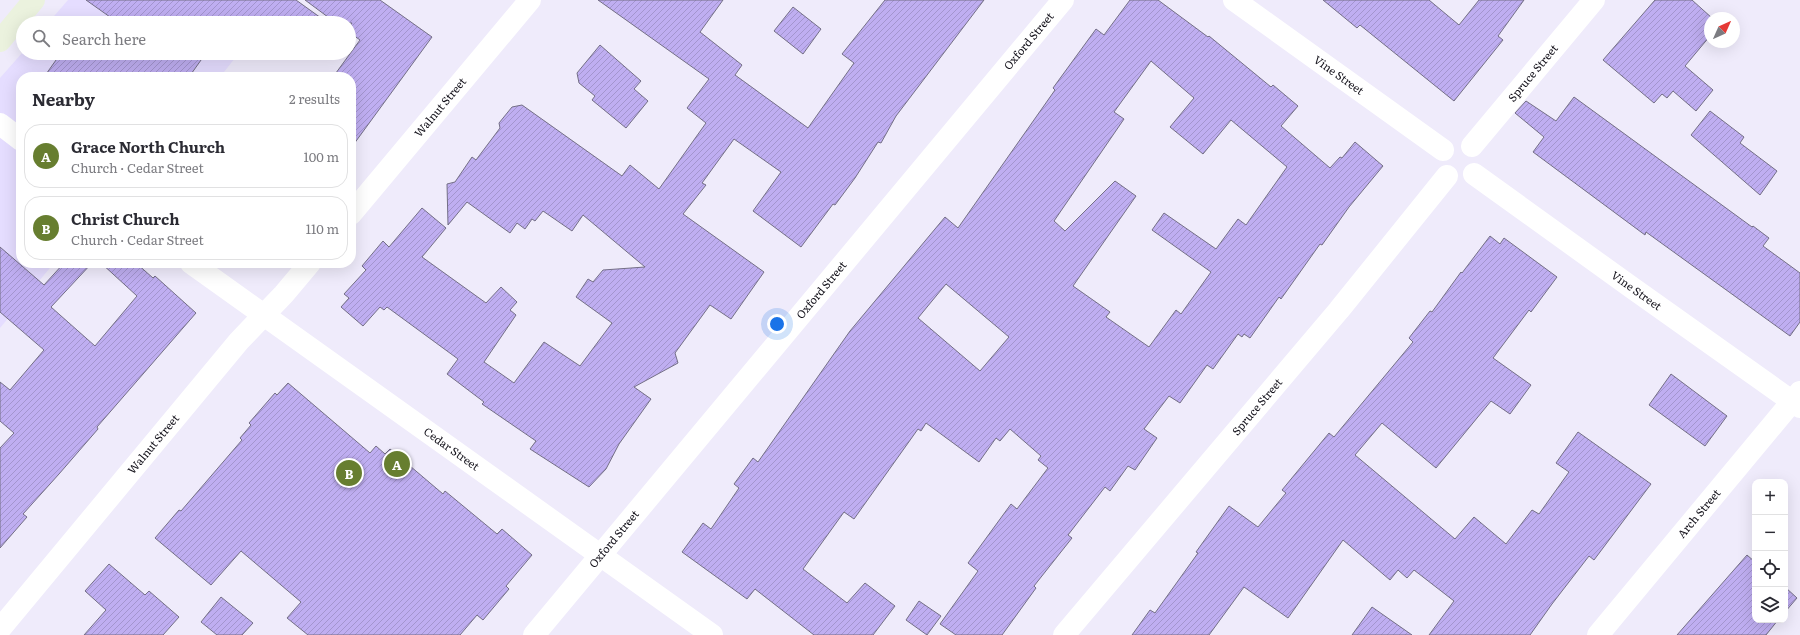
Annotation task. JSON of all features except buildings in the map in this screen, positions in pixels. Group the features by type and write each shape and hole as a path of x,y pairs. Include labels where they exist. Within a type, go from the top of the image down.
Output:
{"main road":[{"path":"20,16 34,0"},
{"path":"0,40 16,21"}],"street":[{"name":"Walnut Street","path":"356,208 530,0"},
{"name":"Oxford Street","path":"534,635 1063,0"},
{"name":"Vine Street","path":"1234,0 1443,150"},
{"name":"Spruce Street","path":"1472,146 1594,0"},
{"path":"0,124 16,136"},
{"path":"1453,142 1466,143 1472,146 1478,156 1477,168 1474,174 1464,180 1458,181 1447,176 1440,167 1440,155 1443,150 1453,142"},
{"name":"Vine Street","path":"1474,174 1631,287 1798,400"},
{"name":"Spruce Street","path":"1064,635 1339,310 1447,176"},
{"name":"Cedar Street","path":"198,268 712,635"},
{"name":"Walnut Street","path":"0,629 239,341 284,294 306,268"},
{"name":"Arch Street","path":"1598,635 1798,400"}],"shaded area":[{"path":"68,0 272,0 266,16 54,16"},
{"path":"16,60 233,60 224,72 16,72 16,268 50,268 0,328 0,78"}],"place":[{"name":"Grace North Church","path":"397,464"},
{"name":"Christ Church","path":"349,473"}]}
